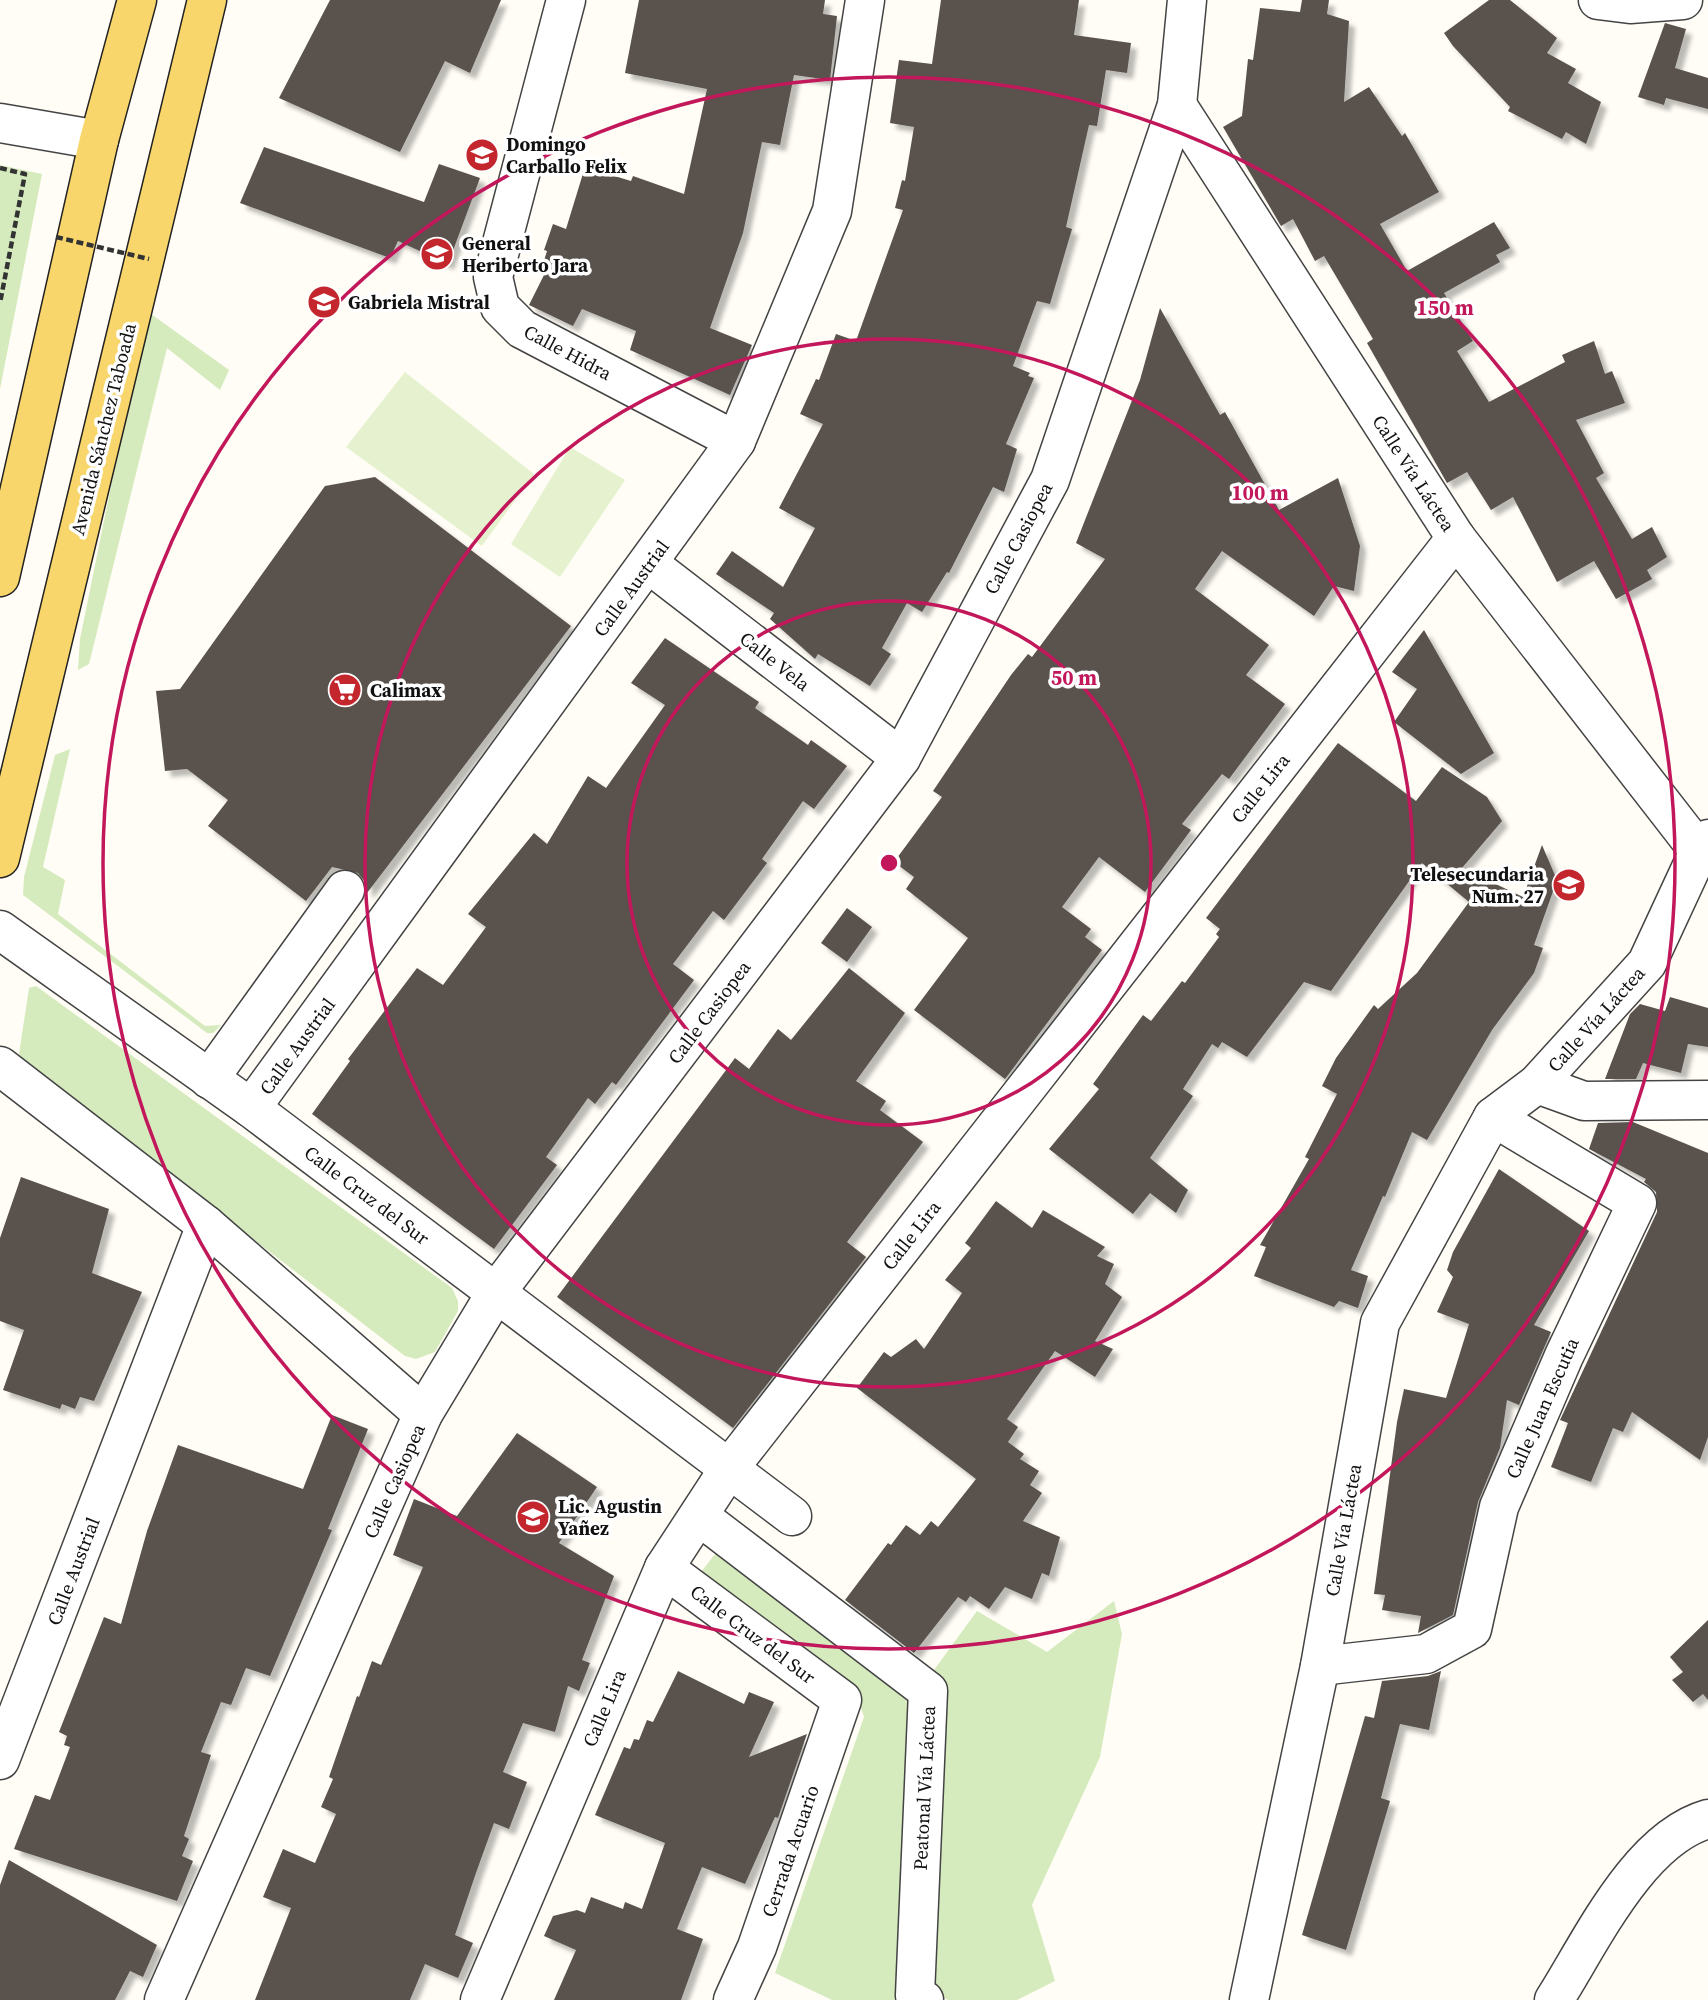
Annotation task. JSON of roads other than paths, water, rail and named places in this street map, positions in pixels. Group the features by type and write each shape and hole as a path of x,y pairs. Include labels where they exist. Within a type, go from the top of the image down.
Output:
{"main road":[{"path":"0,577 99,140 137,0"},
{"name":"Avenida Sánchez Taboada","path":"0,858 207,0"}],"street":[{"name":"Calle Hidra","path":"566,0 494,277 500,307 522,329 736,441"},
{"name":"Calle Austrial","path":"251,1108 736,441 832,211 865,0"},
{"name":"Calle Casiopea","path":"164,2000 424,1413 497,1292 901,758 1050,480 1177,105 1187,0"},
{"path":"1598,0 1630,4 1684,0"},
{"name":"Calle Vía Láctea","path":"1177,105 1456,538 1703,845 1647,963 1537,1084 1493,1117 1380,1323 1320,1666 1249,2000"},
{"path":"0,122 99,140"},
{"name":"Calle Lira","path":"480,2000 664,1568 730,1467 1456,538"},
{"name":"Calle Vela","path":"649,564 901,758"},
{"path":"209,1079 345,890"},
{"name":"Calle Cruz del Sur","path":"0,930 251,1108 792,1516"},
{"path":"0,1066 206,1224 424,1413"},
{"path":"1537,1084 1584,1101 1708,1100"},
{"name":"Calle Juan Escutia","path":"1320,1666 1426,1654 1472,1629 1499,1507 1564,1356 1637,1203 1493,1117"},
{"name":"Calle Austrial","path":"0,1760 206,1224"},
{"name":"Peatonal Vía Láctea","path":"699,1516 928,1691 915,1995 924,2000"},
{"name":"Calle Cruz del Sur","path":"664,1568 842,1700"},
{"name":"Cerrada Acuario","path":"733,2000 757,1947 842,1700"},
{"path":"1554,2000 1636,1871 1688,1825 1708,1819"}],"place":[{"name":"Domingo Carballo Felix","path":"482,155"},
{"name":"General Heriberto Jara","path":"437,254"},
{"name":"Gabriela Mistral","path":"324,302"},
{"name":"Calimax","path":"345,690"},
{"name":"Telesecundaria Num. 27","path":"1569,885"},
{"name":"Lic. Agustin Yañez","path":"533,1517"}]}
